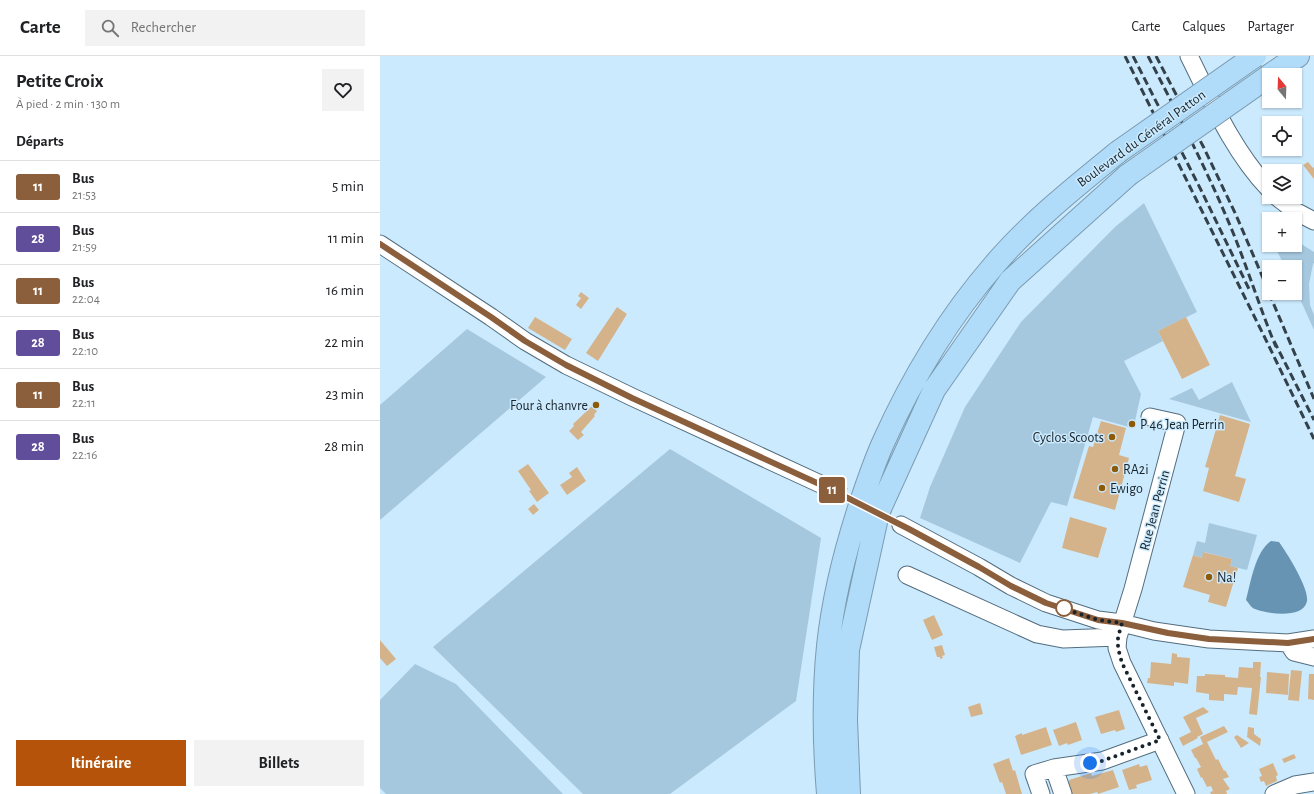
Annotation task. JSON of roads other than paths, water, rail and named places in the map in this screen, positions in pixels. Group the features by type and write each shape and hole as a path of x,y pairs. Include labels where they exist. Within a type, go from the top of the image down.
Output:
{"highway":[{"name":"Boulevard du Général Patton","path":"828,794 824,722 828,645 840,571 854,523 883,443 922,367 943,332 995,264 1042,216 1118,152 1255,56"},
{"name":"Boulevard du Général Patton","path":"1281,68 1298,56"},
{"name":"Boulevard du Général Patton","path":"849,794 846,720 848,650 878,513 934,390 1010,281 1128,175 1262,81"}],"street":[{"path":"1189,56 1235,146 1262,181"},
{"path":"1286,204 1295,211 1314,221"},
{"path":"380,244 525,341 566,365 632,398 828,488"},
{"name":"Rue Jean Perrin","path":"1120,630 1133,589 1177,423 1150,417"},
{"path":"901,525 1011,586 1046,603 1098,620 1120,630"},
{"path":"907,575 1037,634 1063,639 1120,630 1154,631 1209,639 1288,643 1314,639"},
{"path":"1120,630 1118,648 1122,663 1186,794"},
{"path":"1288,643 1294,652 1314,657"},
{"path":"1041,794 1034,774 1054,768 1102,761 1160,740"},
{"path":"1054,768 1063,794"},
{"path":"1274,794 1295,785 1314,782"}],"tunnel":[{"path":"829,488 901,525"}],"railway":[{"path":"1125,56 1314,439"},
{"path":"1133,56 1249,289"},
{"path":"1148,56 1208,176 1233,232 1276,347"},
{"path":"1156,56 1204,148 1236,215 1262,276"},
{"path":"1272,300 1314,399"},
{"path":"1274,341 1314,420"}],"place":[{"name":"Four à chanvre","path":"596,405"},
{"name":"P 46 Jean Perrin","path":"1132,424"},
{"name":"Cyclos Scoots","path":"1112,437"},
{"name":"RA2i","path":"1115,469"},
{"name":"Ewigo","path":"1102,488"},
{"name":"Na!","path":"1209,577"}]}
